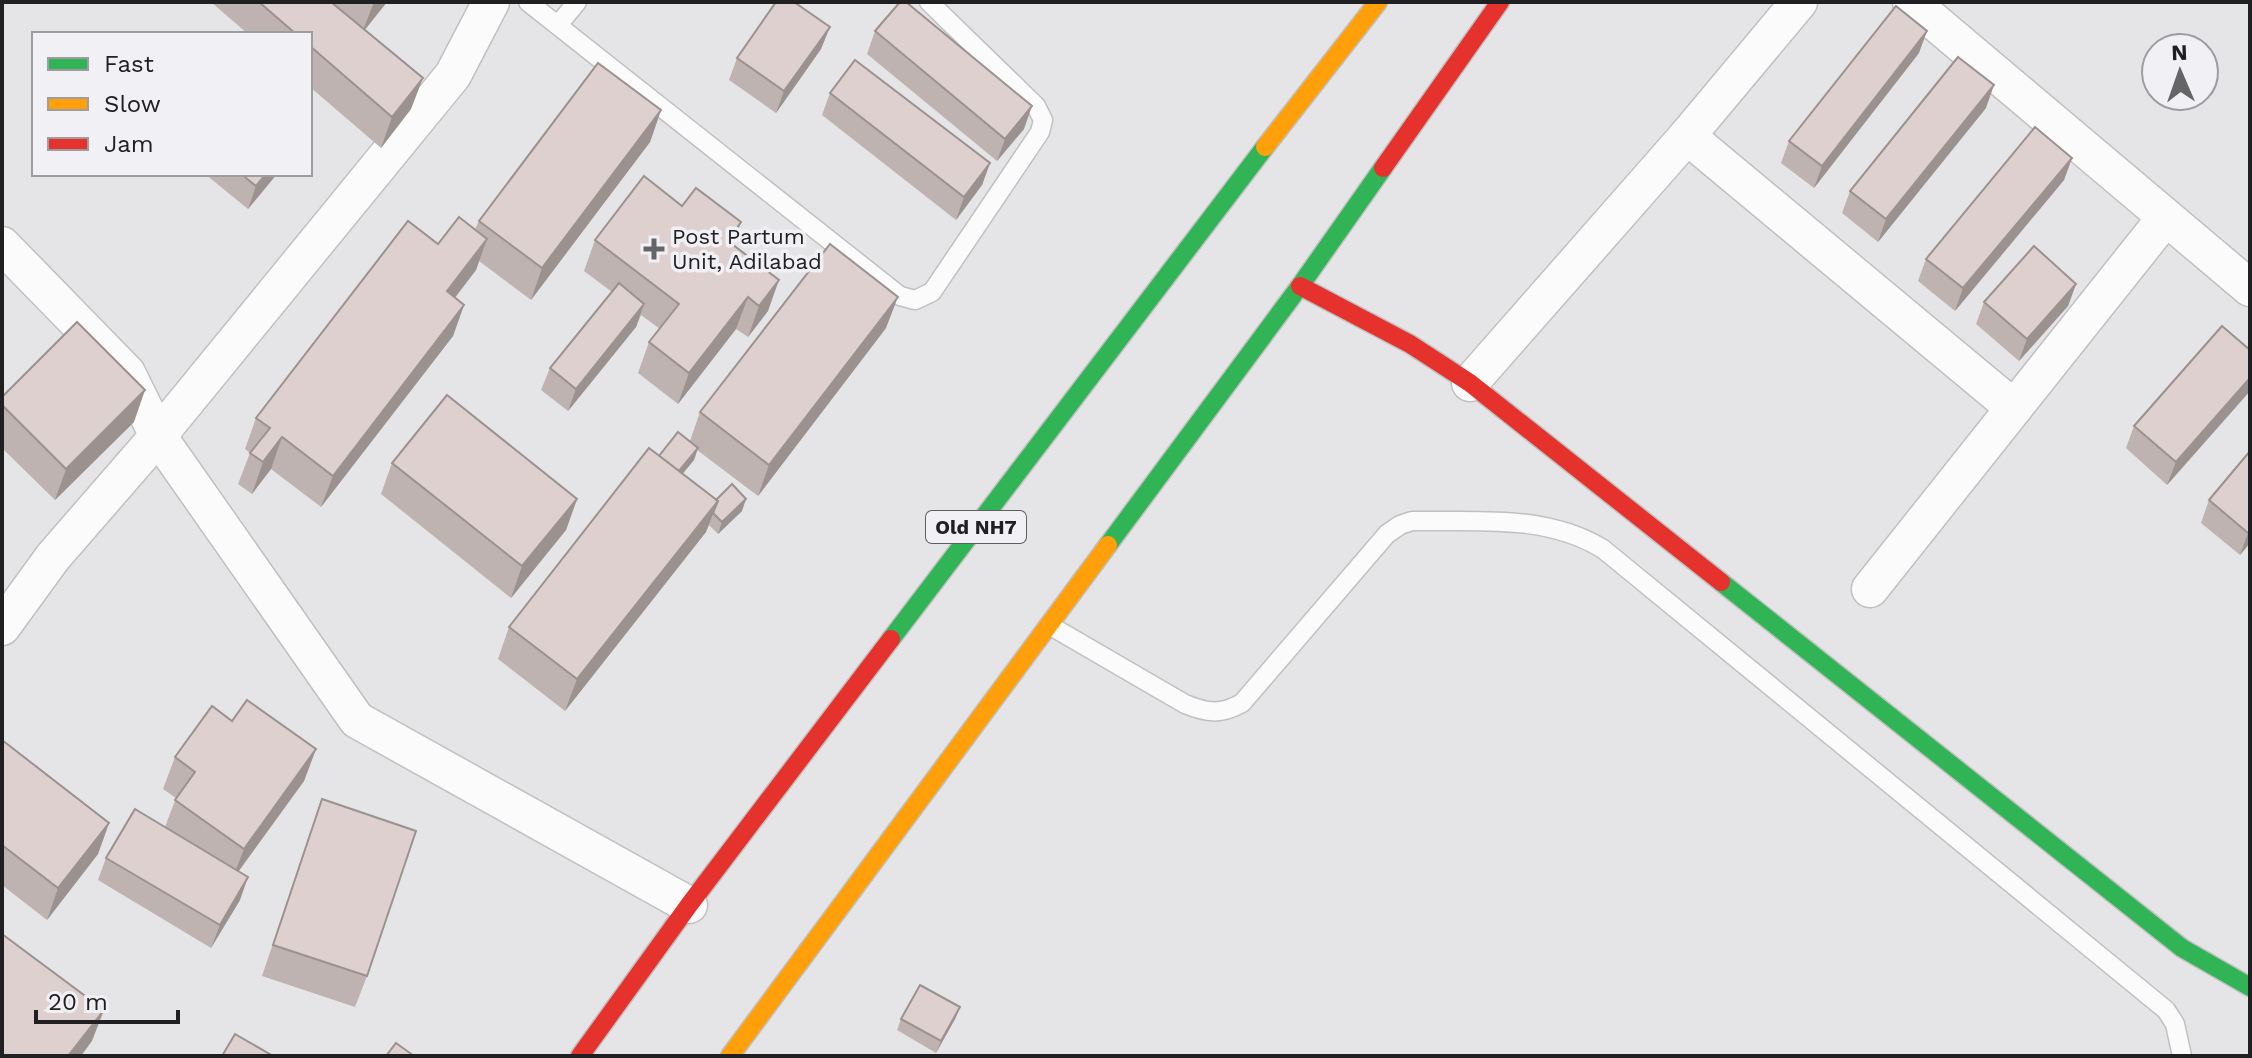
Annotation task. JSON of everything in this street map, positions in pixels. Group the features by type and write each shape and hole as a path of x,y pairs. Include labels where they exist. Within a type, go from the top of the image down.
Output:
{"main road":[{"name":"Old NH7","path":"580,1056 689,905 1202,228 1378,2"},
{"path":"730,1056 1300,286 1500,2"},
{"path":"1300,286 1410,344 1470,383 2182,948 2250,987"}],"street":[{"path":"2,627 53,557 158,436 453,75 491,2"},
{"path":"1470,383 1687,136 1799,2"},
{"path":"1911,2 2250,288"},
{"path":"1687,136 2014,408"},
{"path":"1870,589 2166,217"},
{"path":"2,245 127,373 158,436 357,720 689,905"}],"lane":[{"path":"528,2 900,296 915,300 932,292 1040,132 1043,120 1036,106 929,2"},
{"path":"558,25 577,2"},
{"path":"1049,625 1185,704 1205,712 1227,712 1242,703 1387,534 1400,525 1412,521 1511,523 1562,529 1603,549 2166,1010 2175,1024 2182,1056"}],"building":[{"path":"259,2 331,2 423,78 392,117 312,48 312,32 294,32"},
{"path":"776,2 794,2 830,27 784,91 737,58"},
{"path":"900,2 906,2 1032,106 1005,139 875,31"},
{"path":"1896,6 1927,31 1822,166 1789,141"},
{"path":"1958,57 1994,85 1886,219 1850,191"},
{"path":"855,60 990,163 964,197 830,93"},
{"path":"598,63 661,110 542,268 479,221"},
{"path":"2035,127 2072,158 1963,288 1926,259"},
{"path":"244,176 264,176 256,186"},
{"path":"644,176 682,206 696,188 741,222 728,241 779,280 759,306 748,297 689,373 649,342 679,304 595,240"},
{"path":"459,217 487,239 447,291 464,305 333,476 282,437 263,462 250,453 270,428 256,418 408,221 438,244"},
{"path":"830,244 898,297 769,465 700,412"},
{"path":"2034,246 2076,284 2027,339 1984,302"},
{"path":"619,283 644,304 576,389 550,368"},
{"path":"77,322 145,390 66,469 2,405 2,397"},
{"path":"2222,326 2250,350 2250,378 2176,462 2134,426"},
{"path":"447,395 577,499 522,566 392,463"},
{"path":"678,432 698,448 679,471 659,456"},
{"path":"649,448 718,501 577,679 509,627"},
{"path":"2250,451 2250,531 2248,533 2209,500"},
{"path":"732,484 746,499 722,522 713,513 716,500"},
{"path":"247,700 316,749 244,849 175,800 195,772 175,757 212,706 232,721"},
{"path":"2,740 109,823 58,888 2,845"},
{"path":"322,799 416,831 367,976 273,945"},
{"path":"135,809 248,877 220,925 106,858"},
{"path":"2,934 104,1010 68,1056 2,1056"},
{"path":"920,985 960,1007 941,1041 901,1019"},
{"path":"235,1034 273,1056 222,1056"},
{"path":"396,1043 414,1056 386,1056"}],"traffic: fast":[{"path":"891,639 1265,147"},
{"path":"1108,545 1300,286 1383,168"},
{"path":"1721,582 2182,948 2250,987"}],"traffic: slow":[{"path":"1265,147 1378,2"},
{"path":"730,1056 1108,545"}],"traffic: jam":[{"path":"1383,168 1500,2"},
{"path":"1300,286 1410,344 1470,383 1721,582"},
{"path":"580,1056 689,905 891,639"}],"place":[{"name":"Post Partum Unit, Adilabad","path":"654,249"}]}
